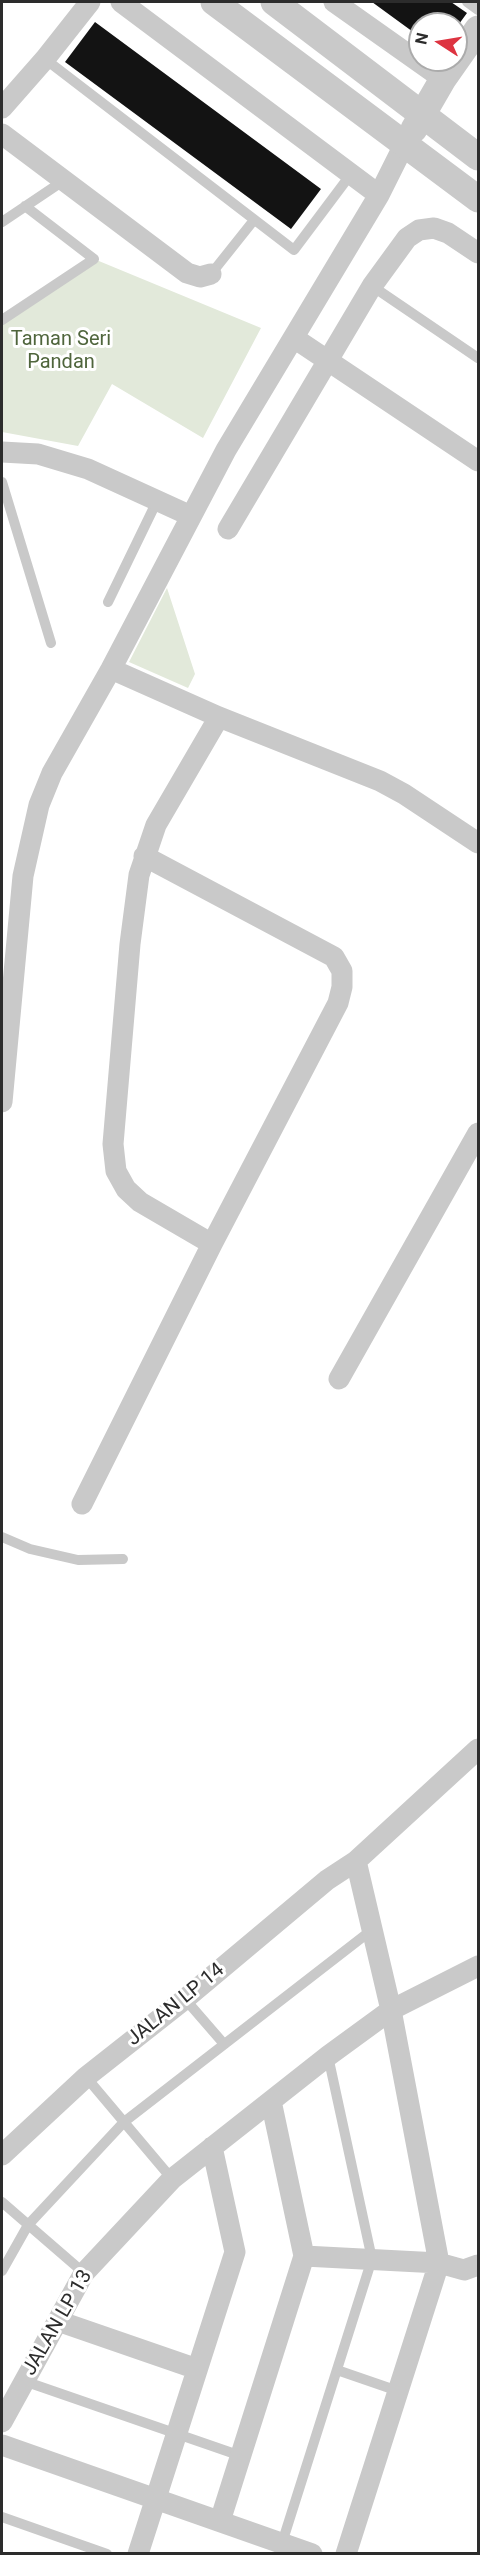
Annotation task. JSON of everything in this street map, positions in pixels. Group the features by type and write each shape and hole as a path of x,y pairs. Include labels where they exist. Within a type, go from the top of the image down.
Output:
{"street":[{"path":"2,108 90,2"},
{"path":"121,2 379,195"},
{"path":"214,2 478,199"},
{"path":"274,2 478,157"},
{"path":"334,2 443,79"},
{"path":"2,1102 23,876 39,805 52,773 111,669 226,450 379,195 404,145 443,79 478,30"},
{"path":"2,134 187,273 200,277 211,274"},
{"path":"228,529 372,286 407,238 419,230 434,228 448,233 478,253"},
{"path":"294,338 478,461"},
{"path":"2,452 38,454 88,469 191,516"},
{"path":"111,669 219,717 380,781 404,794 478,843"},
{"path":"212,1244 140,1202 126,1189 116,1171 113,1144 130,944 139,875 156,825 219,717"},
{"path":"81,1504 212,1244 338,1003 342,987 342,971 334,957 144,856"},
{"path":"339,1379 478,1133"},
{"name":"JALAN LP 14","path":"2,2155 86,2077 185,1999 327,1880 356,1861 478,1749"},
{"path":"346,2553 439,2263 392,2010 356,1861"},
{"name":"JALAN LP 13","path":"2,2422 84,2273 172,2179 328,2056 392,2010 478,1966"},
{"path":"220,2521 304,2256 271,2101"},
{"path":"138,2553 235,2252 212,2147"},
{"path":"304,2256 439,2263 464,2270 478,2265"},
{"path":"58,2321 197,2369"},
{"path":"2,2445 312,2553"}],"lane":[{"path":"467,2 478,10"},
{"path":"45,58 294,250 351,174"},
{"path":"2,222 63,181"},
{"path":"2,320 94,259 25,206"},
{"path":"211,274 254,220"},
{"path":"372,286 478,358"},
{"path":"2,482 51,643"},
{"path":"108,602 157,501"},
{"path":"2,1537 30,1549 78,1560 123,1559"},
{"path":"2,2271 28,2225 124,2122 373,1929"},
{"path":"185,1999 224,2044"},
{"path":"282,2543 372,2259 328,2056"},
{"path":"86,2077 172,2179"},
{"path":"2,2202 84,2273"},
{"path":"338,2370 398,2391"},
{"path":"24,2381 241,2456"},
{"path":"2,2517 107,2553"}],"green space":[{"name":"Taman Seri Pandan","path":"94,259 261,328 203,438 112,384 78,446 2,432 2,320"},
{"path":"167,588 195,674 188,688 129,662"}],"building":[{"path":"372,2 451,2 466,12 408,12 408,28"},
{"path":"95,22 321,189 291,229 65,62"}]}
